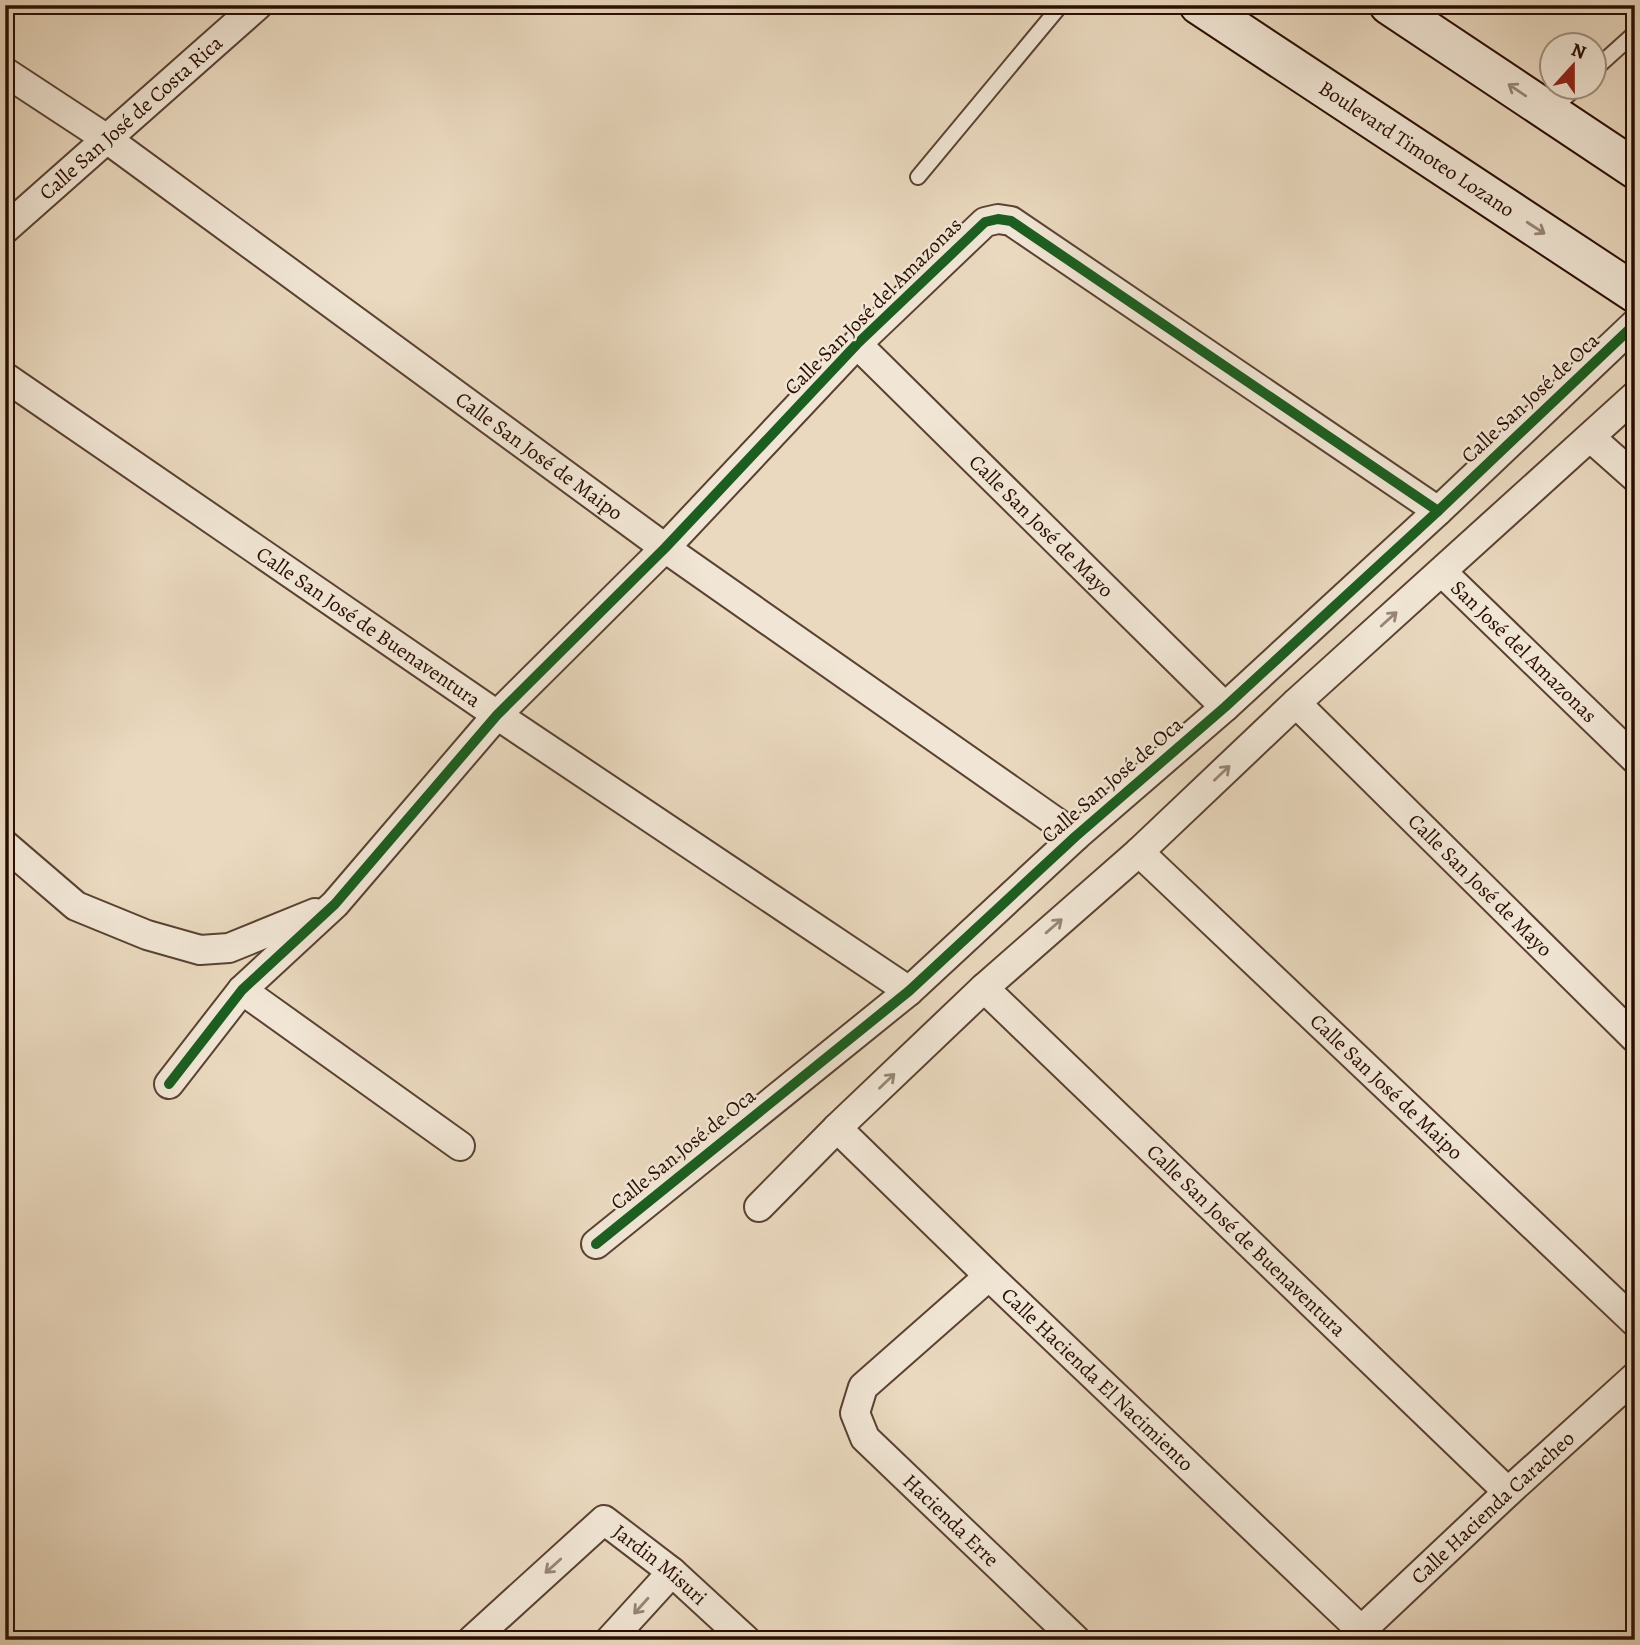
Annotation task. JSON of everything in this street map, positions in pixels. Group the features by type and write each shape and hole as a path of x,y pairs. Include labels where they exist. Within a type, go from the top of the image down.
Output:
{"main road":[{"name":"Boulevard Timoteo Lozano","path":"1199,5 1635,293"},
{"path":"1389,5 1538,87"},
{"path":"1564,102 1635,169"}],"street":[{"name":"Calle San José de Costa Rica","path":"5,229 258,5"},
{"name":"Calle San José de Maipo","path":"5,72 107,139 665,548 1076,836"},
{"name":"Calle San José del Amazonas","path":"169,1084 242,990 335,905 497,716 665,548 857,344 985,222 998,219 1011,221 1438,511"},
{"name":"Calle San José de Oca","path":"596,1244 909,991 1076,836 1225,707 1438,511 1635,324"},
{"name":"Calle San José de Mayo","path":"857,344 1225,707"},
{"name":"Calle San José de Buenaventura","path":"5,377 497,716 909,991"},
{"path":"759,1207 837,1128 984,988 1139,852 1296,703 1635,396"},
{"path":"1591,438 1635,477"},
{"name":"San José del Amazonas","path":"1442,572 1635,760"},
{"name":"Calle San José de Mayo","path":"1296,703 1635,1038"},
{"path":"5,845 76,905 147,936 200,950 229,948 335,905"},
{"name":"Calle San José de Maipo","path":"1139,852 1635,1322"},
{"name":"Calle San José de Buenaventura","path":"984,988 1508,1492"},
{"path":"242,990 460,1146"},
{"name":"Calle Hacienda El Nacimiento","path":"837,1128 1356,1635"},
{"name":"Hacienda Erre","path":"989,1276 863,1387 855,1413 865,1438 1076,1640"},
{"name":"Calle Hacienda Caracheo","path":"1356,1635 1635,1377"},
{"name":"Jardin Misuri","path":"472,1640 604,1520 672,1572 746,1640"},
{"path":"610,1640 672,1572"}],"lane":[{"path":"918,177 1061,5"},
{"path":"1608,57 1635,33"}],"cycle path":[{"path":"169,1084 242,990 335,904 497,715 665,548 857,344 985,222 998,219 1011,221 1438,511"},
{"path":"596,1244 909,991 1076,836 1225,707 1438,511 1635,324"}]}
